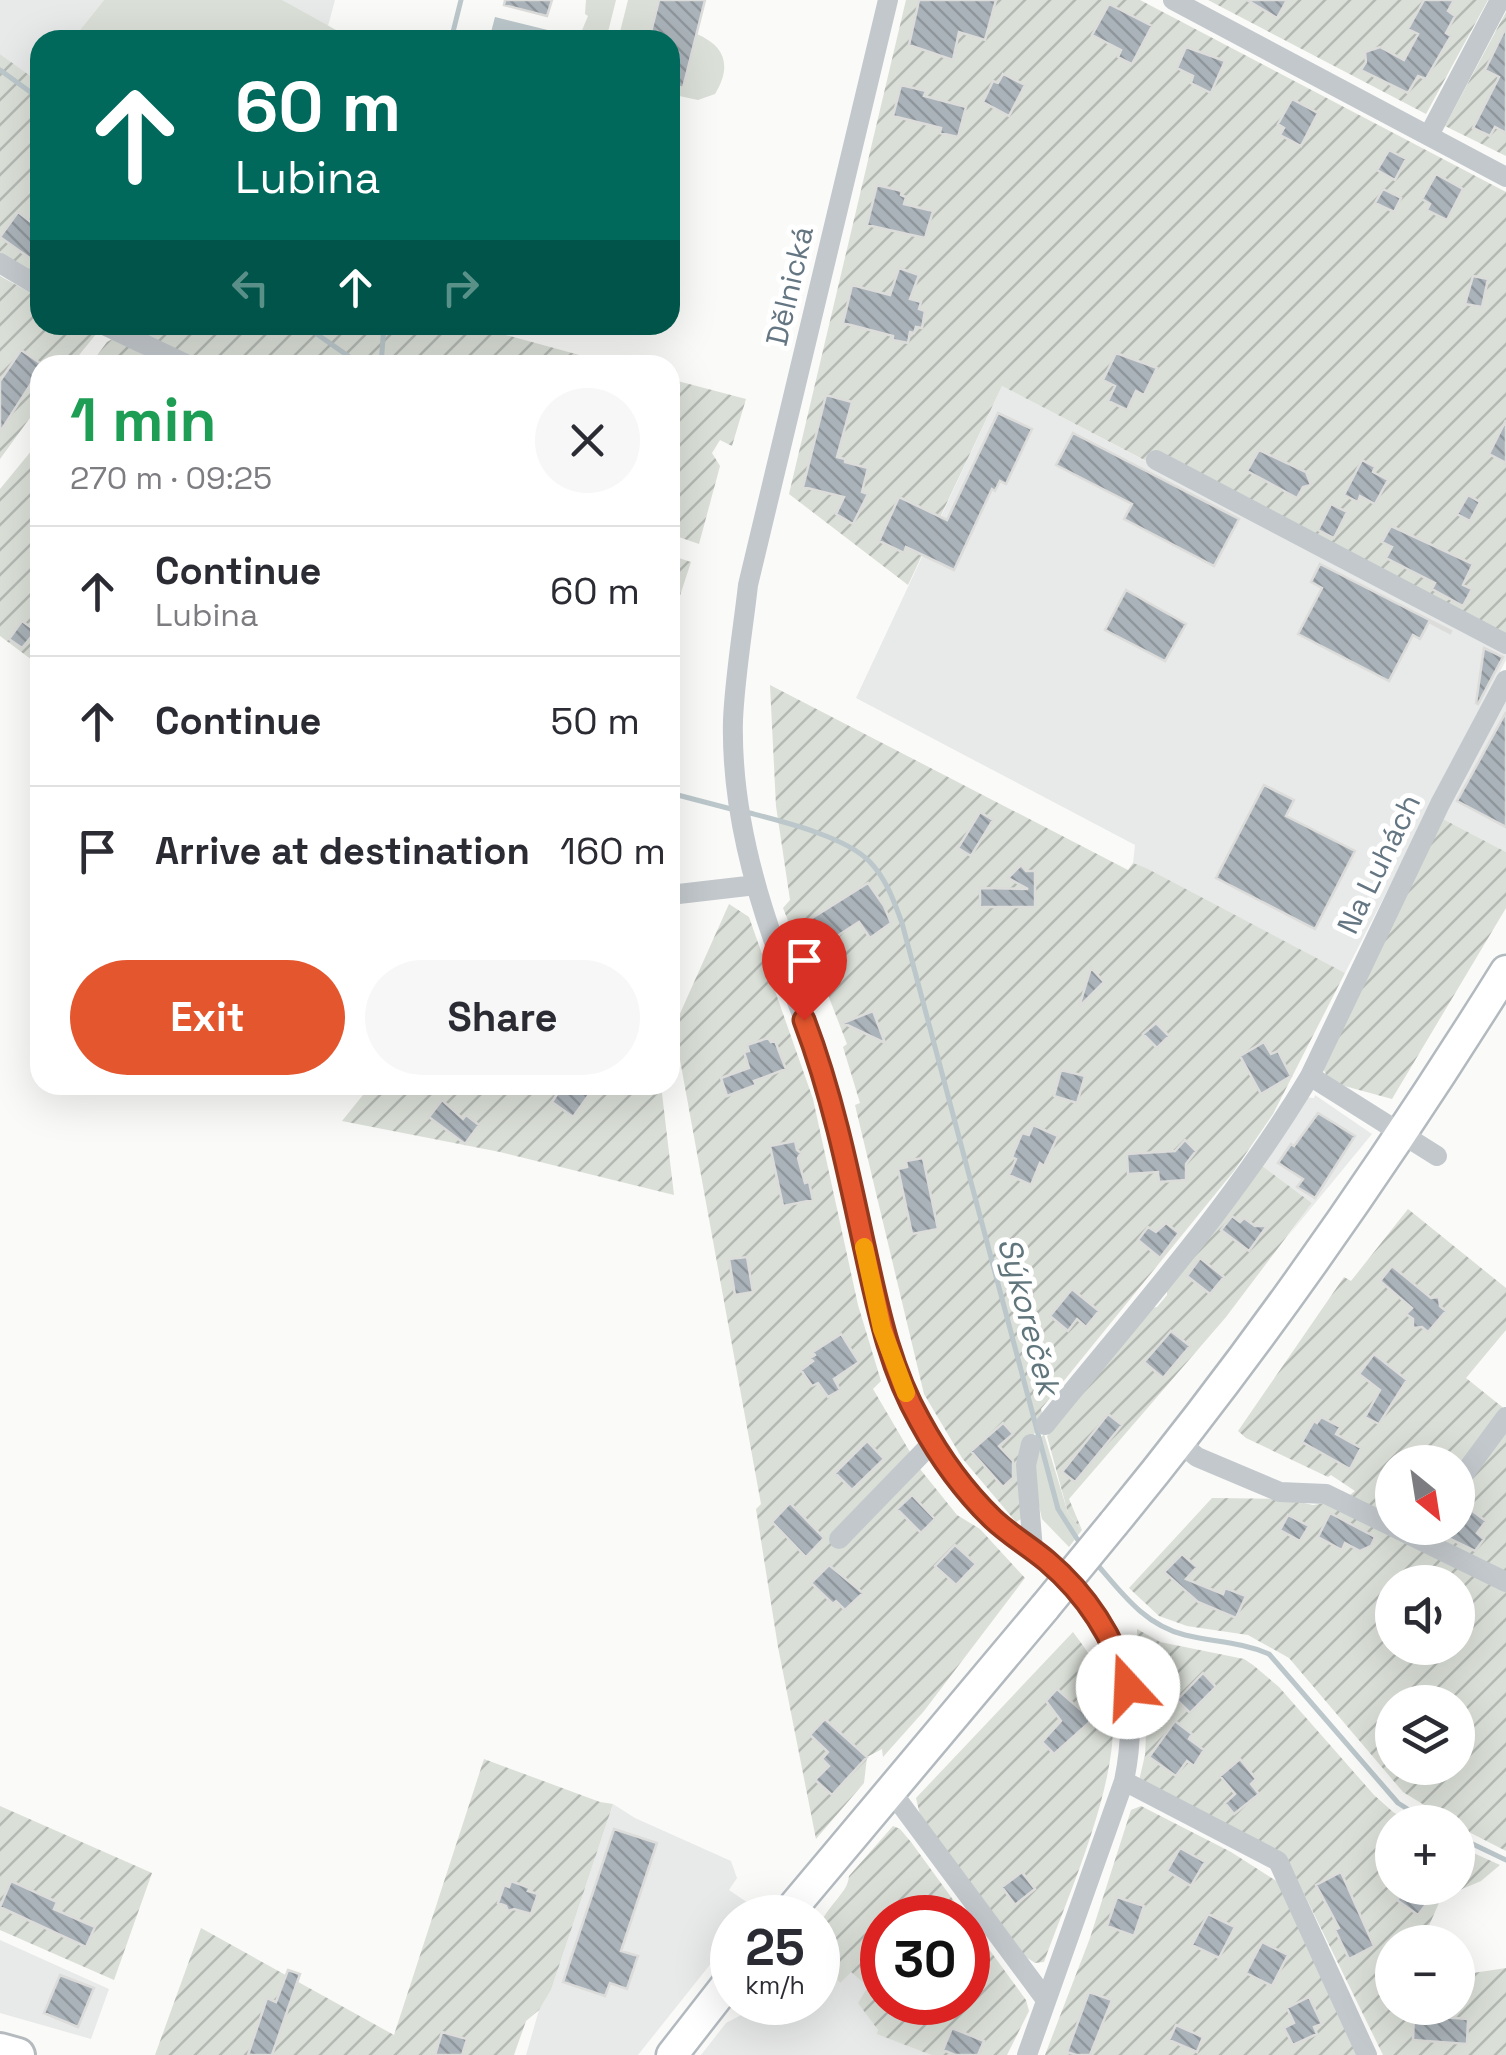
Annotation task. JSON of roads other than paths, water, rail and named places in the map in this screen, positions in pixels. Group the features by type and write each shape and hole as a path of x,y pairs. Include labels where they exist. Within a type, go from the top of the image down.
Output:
{"main road":[{"path":"803,1895 1180,1442 1403,1135 1506,971"},
{"path":"672,2055 710,2006"},
{"path":"0,2050 18,2055"}],"street":[{"name":"Dělnická","path":"888,0 748,585 733,720 737,794 756,885 827,1087 892,1359 910,1402 933,1442 991,1517 1034,1550 1086,1602 1118,1656 1131,1706 1124,1781 1026,2055"},
{"path":"1430,136 1500,0"},
{"path":"1186,3 1506,176"},
{"path":"0,263 30,281"},
{"path":"125,335 167,355"},
{"path":"1156,460 1506,644"},
{"name":"Na Luhách","path":"1046,1425 1285,1118 1310,1076 1440,804 1506,680"},
{"path":"680,894 756,885"},
{"path":"1310,1076 1437,1156"},
{"path":"1475,1459 1506,1417"},
{"path":"839,1538 933,1442"},
{"path":"1180,1442 1197,1457 1280,1492 1326,1494 1375,1514"},
{"path":"1031,1444 1026,1465 1034,1550"},
{"path":"1441,1545 1506,1582"},
{"path":"1124,1781 1278,1862 1367,2055"},
{"path":"891,1791 1046,2000"}],"water":[{"path":"495,17 548,30 492,30"}],"waterway":[{"path":"454,30 461,0"},
{"name":"Sýkoreček","path":"0,70 30,92"},
{"name":"Sýkoreček","path":"318,335 347,355"},
{"path":"382,355 383,335"},
{"name":"Sýkoreček","path":"680,796 735,810"},
{"name":"Sýkoreček","path":"746,812 811,830 844,844 869,861 889,890 902,923 1058,1509 1081,1545"},
{"name":"Sýkoreček","path":"1095,1562 1124,1596 1157,1624 1185,1635 1269,1654 1401,1805"},
{"name":"Sýkoreček","path":"1475,1845 1506,1860"}]}
